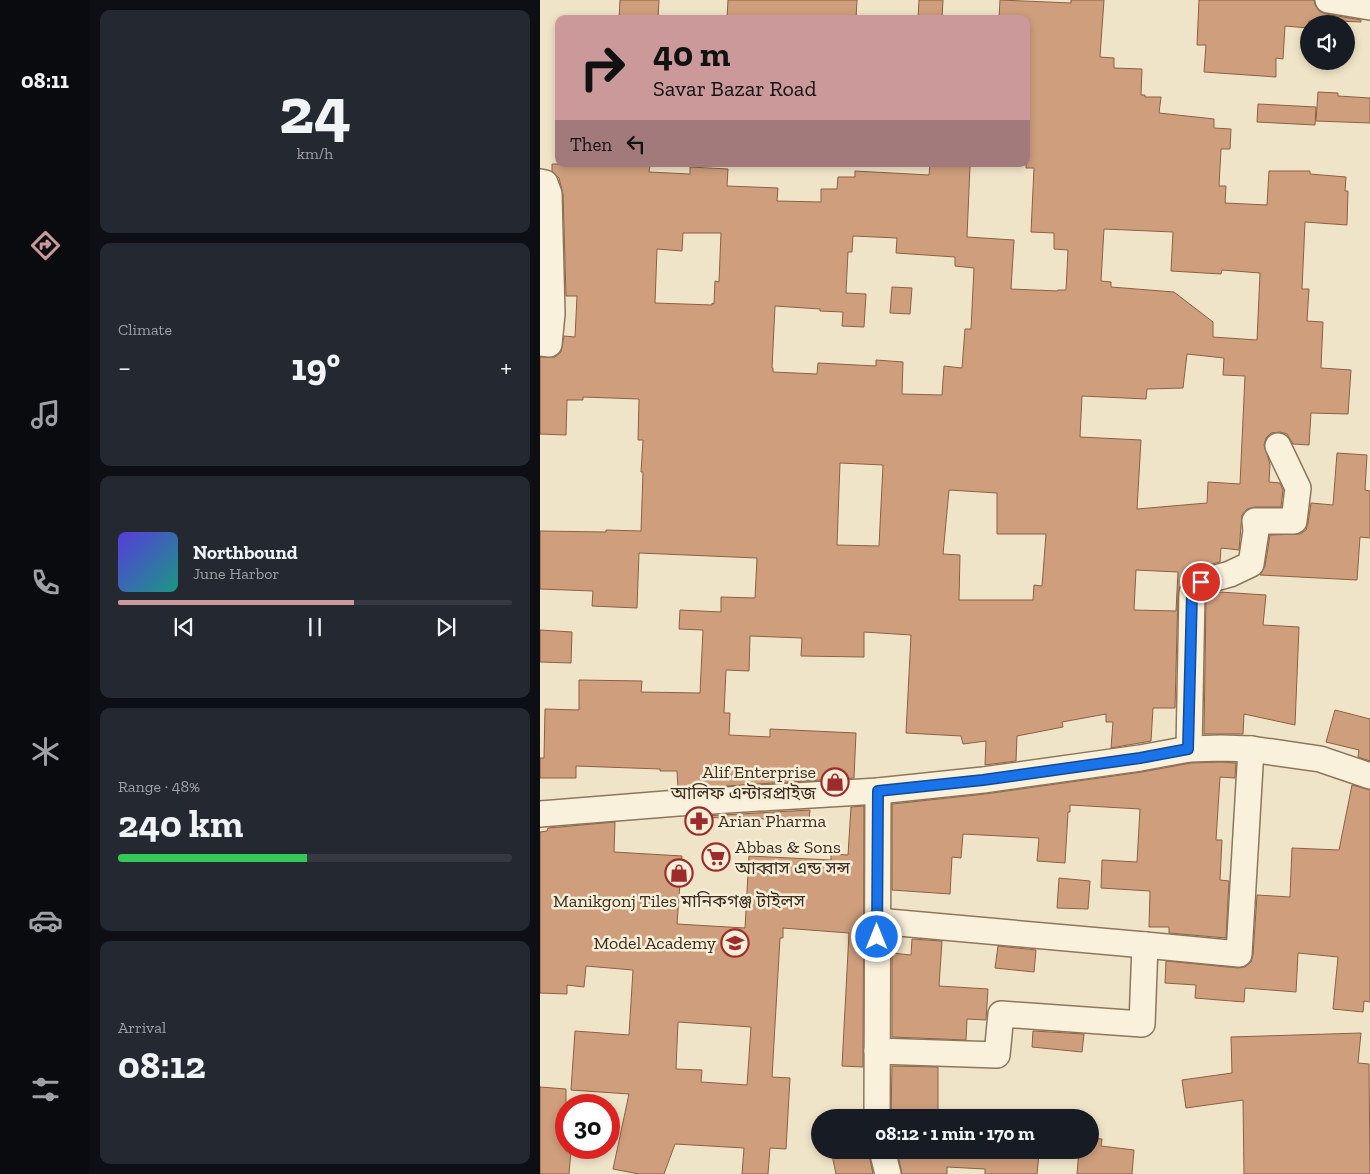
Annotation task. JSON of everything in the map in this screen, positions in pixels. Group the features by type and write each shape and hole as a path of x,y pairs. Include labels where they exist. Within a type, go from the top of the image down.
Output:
{"street":[{"path":"1328,0 1370,6"},
{"path":"540,182 545,183 549,194 552,314 549,344 540,343"},
{"path":"1188,749 1192,593 1201,582 1230,574 1251,564 1256,531 1255,521 1294,521 1298,488 1278,446"},
{"path":"540,814 678,803 878,791 983,780 1140,758 1188,749 1251,749 1320,758 1370,776"},
{"path":"877,920 1239,954 1251,749"},
{"path":"877,1109 878,791"},
{"path":"877,1051 997,1056 1001,1014 1142,1024 1145,945"},
{"path":"884,1159 888,1174"}],"building":[{"path":"620,0 659,0 658,15 619,15"},
{"path":"728,0 857,0 856,15 727,15"},
{"path":"919,0 943,0 942,15 918,15"},
{"path":"1000,0 1071,3 1071,0 1104,0 1100,57 1114,58 1114,68 1142,69 1141,95 1145,95 1145,97 1161,97 1159,113 1214,119 1214,128 1231,129 1230,149 1221,149 1219,186 1226,186 1225,203 1267,205 1269,171 1310,171 1310,174 1346,177 1345,191 1348,191 1347,225 1305,222 1302,289 1309,289 1307,321 1323,322 1321,368 1351,370 1348,414 1311,413 1309,445 1293,444 1287,434 1280,432 1271,433 1266,438 1264,445 1270,464 1269,482 1280,483 1283,490 1281,507 1255,507 1247,509 1242,515 1239,550 1221,548 1220,562 1197,568 1181,584 1178,593 1175,708 1153,708 1151,741 1111,748 1113,722 1106,722 1106,714 1062,722 1063,727 1017,736 1016,761 985,765 986,741 963,744 961,736 906,733 911,635 864,632 864,657 801,656 802,638 750,636 749,671 726,670 724,713 730,713 729,735 770,737 770,729 856,733 854,778 678,789 677,771 576,766 576,778 540,778 540,758 544,758 545,709 579,710 579,680 642,681 641,692 700,693 703,630 679,629 680,610 721,612 721,597 755,598 757,558 639,553 637,608 592,606 593,591 540,589 540,531 641,531 643,472 641,472 643,440 638,440 639,399 583,397 583,400 567,400 566,435 540,434 540,357 555,357 561,352 564,336 575,337 577,296 566,296 563,194 559,178 552,171 552,164 555,164 555,167 650,167 649,172 690,174 690,167 728,169 727,186 778,188 777,201 821,202 821,189 837,189 838,177 855,177 855,171 929,175 930,167 970,167 967,237 1014,240 1011,289 1066,290 1068,250 1054,249 1054,233 1031,232 1034,168 1026,168 1030,167 1030,15 999,15","holes":["1104,229 1173,232 1171,271 1221,274 1222,270 1260,273 1257,340 1213,337 1213,322 1174,292 1111,287 1111,282 1101,281","683,233 721,233 719,282 715,281 714,304 712,303 712,305 655,303 657,249 682,251","853,236 897,238 896,253 955,257 955,266 974,268 971,329 965,329 962,368 944,366 942,395 902,394 903,362 876,360 876,366 818,363 817,374 773,372 775,306 843,312 842,326 864,327 866,294 846,293 848,252 852,252","1187,354 1224,358 1223,375 1245,376 1240,484 1208,482 1207,503 1137,509 1141,440 1080,437 1082,396 1146,399 1147,389 1183,388","840,463 883,465 879,546 837,545","949,490 997,493 997,534 1046,534 1042,586 1034,585 1033,600 959,600 960,555 943,554","1136,570 1178,572 1176,611 1134,610"]},
{"path":"1199,0 1314,0 1319,11 1332,15 1300,15 1300,27 1285,26 1283,59 1276,58 1276,77 1204,72 1206,45 1197,45"},
{"path":"1318,92 1338,93 1338,96 1370,98 1370,123 1316,121"},
{"path":"1258,104 1316,107 1315,125 1257,122"},
{"path":"892,287 912,288 910,314 890,313"},
{"path":"1337,453 1367,455 1365,490 1370,491 1370,538 1360,537 1357,580 1260,575 1265,566 1270,535 1300,534 1306,530 1311,503 1333,505"},
{"path":"1220,592 1266,595 1263,625 1299,627 1295,725 1244,714 1243,734 1204,734 1206,598 1209,595"},
{"path":"540,630 572,632 571,663 540,662"},
{"path":"1335,710 1370,719 1370,761 1358,757 1359,750 1326,742"},
{"path":"1191,763 1236,763 1235,778 1220,777 1216,840 1222,840 1220,880 1229,881 1226,938 1169,933 1169,927 1149,927 1150,891 1101,888 1102,860 1137,862 1140,809 1070,805 1065,863 1037,861 1039,838 963,834 961,858 952,857 950,894 892,890 892,804 985,794 1142,772"},
{"path":"1352,785 1370,790 1370,1002 1364,1001 1363,1012 1333,1009 1338,957 1298,953 1296,992 1245,988 1244,1002 1195,998 1196,985 1165,983 1166,961 1238,968 1245,967 1251,962 1257,895 1290,897 1292,848 1339,850"},
{"path":"864,806 863,1067 842,1066 849,933 783,928 783,938 780,938 772,1077 790,1078 786,1149 770,1148 768,1174 742,1174 744,1148 675,1144 664,1174 639,1174 613,1169 615,1159 620,1159 620,1136 629,1094 571,1090 575,1031 629,1035 633,970 586,966 584,987 567,985 567,994 540,993 540,832 547,831 548,828 615,822 614,852 682,856 677,924 745,928 749,856 831,860 831,854 848,855 851,807","holes":["678,1022 751,1027 747,1085 701,1082 702,1070 676,1069"]},
{"path":"810,810 809,820 687,817"},
{"path":"1059,878 1090,881 1088,909 1057,908"},
{"path":"912,939 942,941 939,986 988,989 986,1020 967,1019 966,1040 892,1037 892,953 911,955"},
{"path":"998,946 1036,950 1034,972 995,968"},
{"path":"1033,1031 1084,1034 1082,1052 1032,1047"},
{"path":"1361,1033 1358,1063 1369,1064 1370,1174 1244,1174 1243,1100 1186,1108 1182,1080 1232,1073 1231,1037"},
{"path":"892,1066 938,1067 938,1109 891,1109"},
{"path":"540,1087 566,1089 566,1094 555,1094 555,1159 570,1159 569,1174 540,1174"},
{"path":"1099,1139 1102,1139 1101,1146 1134,1150 1132,1174 1077,1174 1078,1159 1099,1159"},
{"path":"833,1159 870,1159 873,1174 836,1174"},
{"path":"899,1159 1038,1159 1037,1174 985,1174 985,1169 947,1167 947,1174 902,1174"}],"place":[{"name":"Alif Enterprise আলিফ এন্টারপ্রাইজ","path":"835,782"},
{"name":"Arian Pharma","path":"699,821"},
{"name":"Abbas & Sons আব্বাস এন্ড সন্স","path":"716,857"},
{"name":"Manikgonj Tiles মানিকগঞ্জ টাইলস","path":"679,873"},
{"name":"Model Academy","path":"735,943"}],"route":[{"path":"877,937 878,791 983,780 1140,758 1188,749 1192,593 1201,582"}]}
